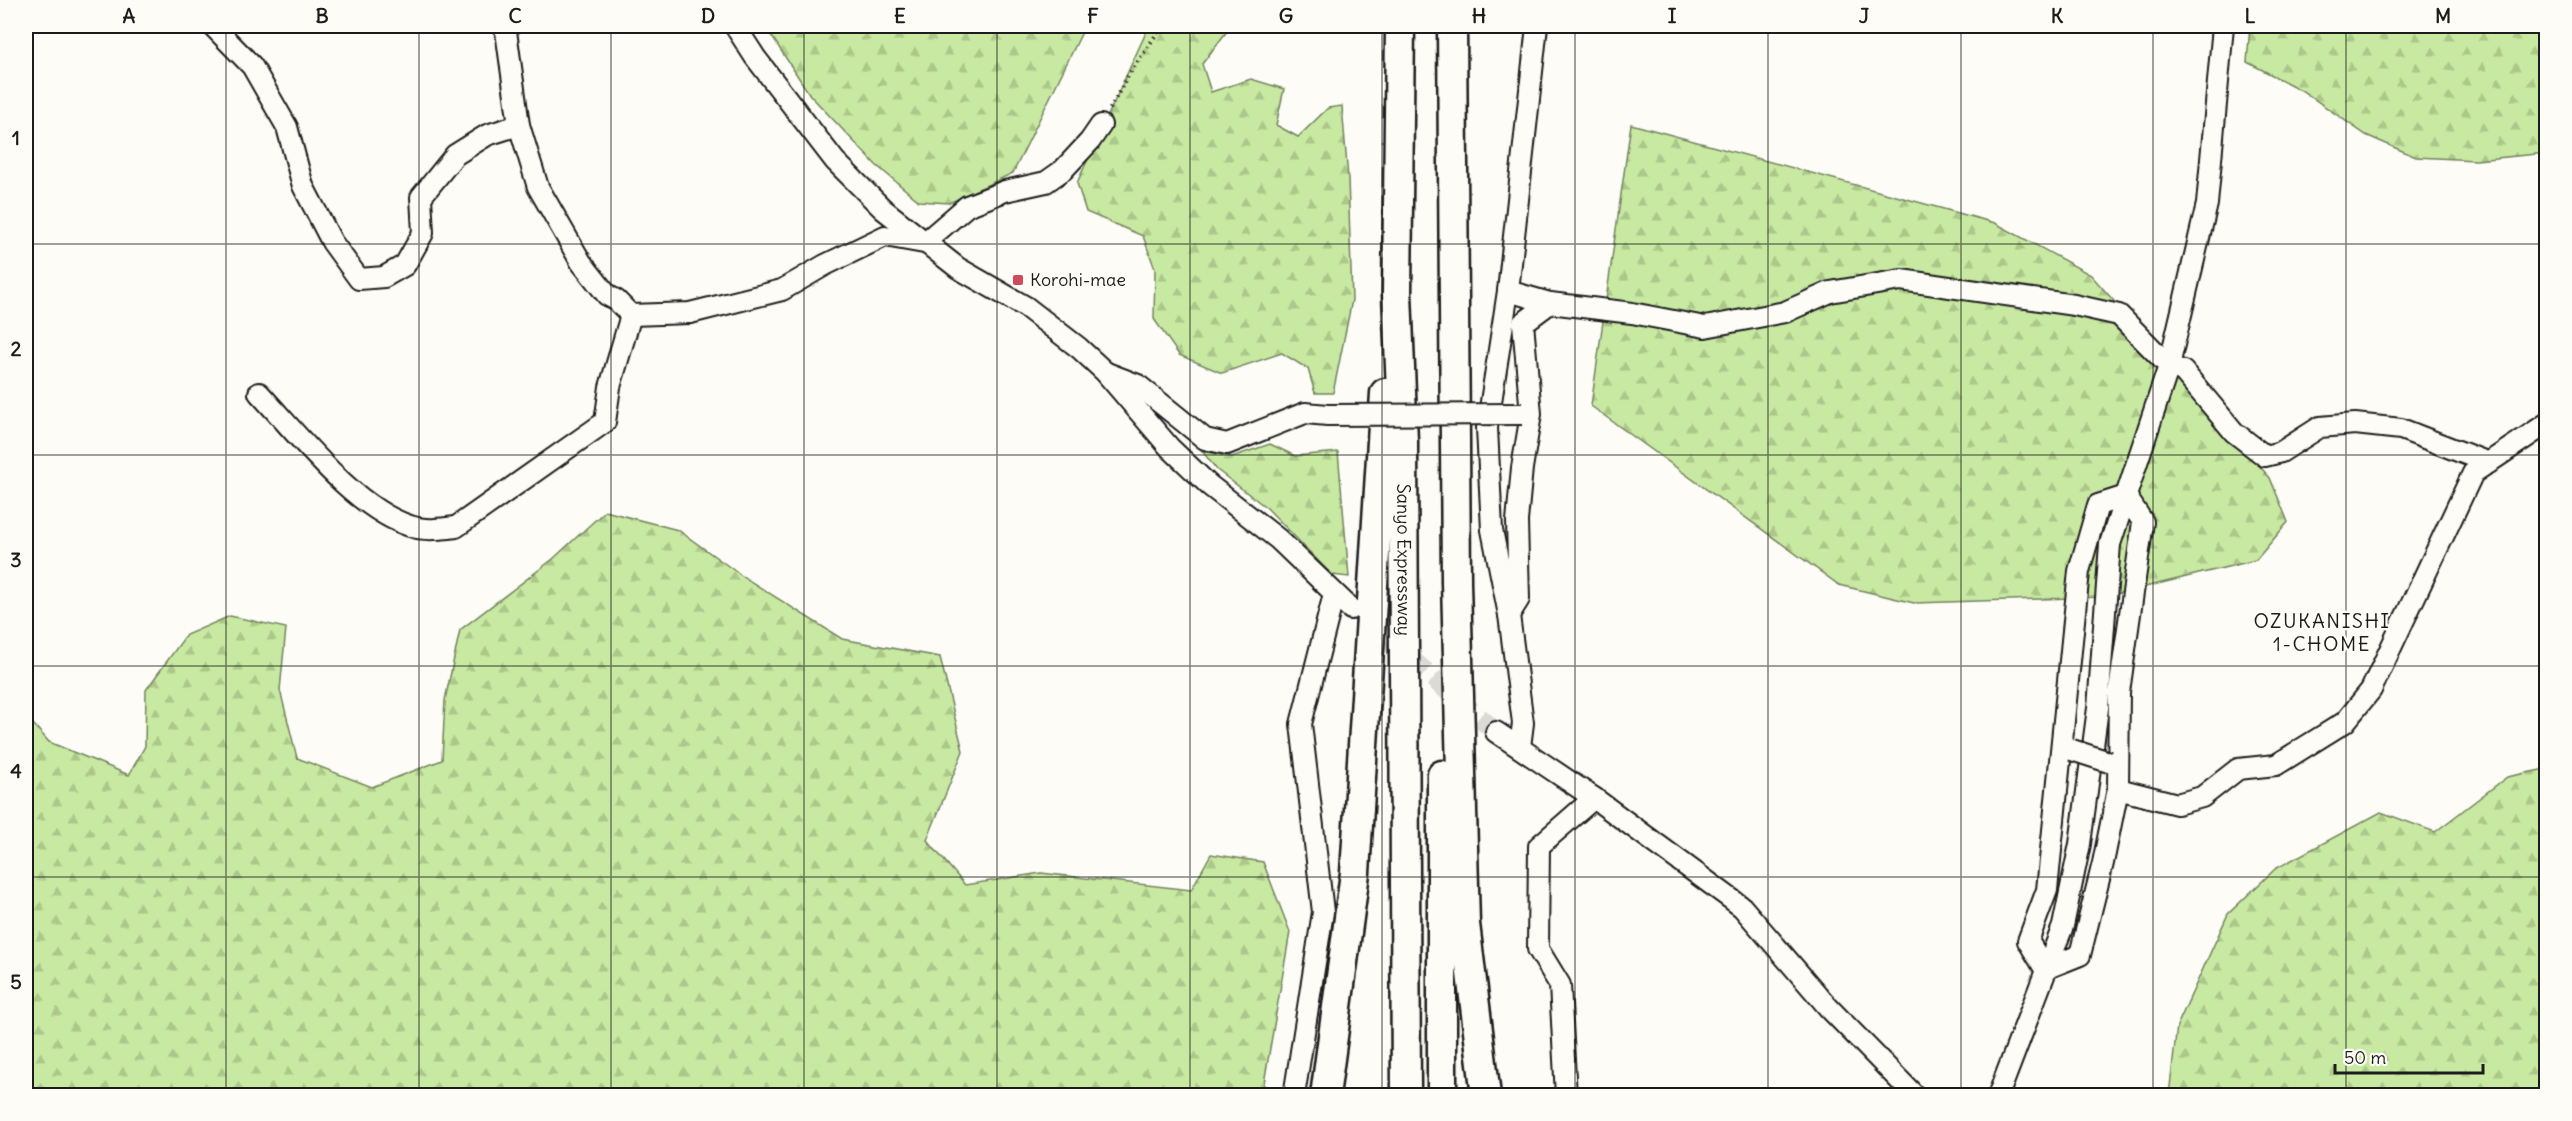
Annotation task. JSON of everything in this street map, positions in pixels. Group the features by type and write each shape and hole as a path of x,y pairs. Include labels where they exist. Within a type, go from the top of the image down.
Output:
{"highway":[{"name":"Sanyo Expressway","path":"1400,26 1397,294 1403,464 1406,1095"},
{"name":"Sanyo Expressway","path":"1442,1095 1442,673 1451,26"},
{"path":"1451,26 1456,582 1465,924 1486,1095"},
{"path":"1325,1095 1355,873 1385,385 1397,294"}],"street":[{"path":"213,26 252,66 287,127 303,186 333,242 359,279 384,277 405,265 423,233 421,197 455,155 486,135 519,125"},
{"path":"503,26 506,32 519,125 538,187 581,262 607,295 616,300 631,315 690,313 782,290 825,265 885,236 924,243"},
{"path":"735,26 755,57 835,161 884,209 958,268 1026,307 1079,348 1105,372 1170,448 1209,485 1278,539 1351,609"},
{"path":"1520,747 1523,723 1509,615 1492,530 1487,428 1508,291 1537,26"},
{"path":"1998,1095 2063,926 2080,844 2098,708 2110,544 2169,366 2207,204 2223,26"},
{"path":"924,243 967,206 1005,191 1046,183 1063,170 1090,141 1101,125"},
{"path":"1508,291 1550,303 1632,313 1705,327 1785,312 1830,292 1901,280 2074,305 2119,315 2169,366 2183,371 2234,432 2265,456 2281,452 2320,427 2355,424 2401,429 2488,463"},
{"path":"1509,615 1519,599 1517,521 1527,414 1523,323 1550,303"},
{"path":"259,393 341,480 384,515 412,527 439,530 456,527 604,422 610,387 631,315"},
{"path":"1105,372 1138,385 1205,439 1227,444 1305,413 1328,415 1527,414"},
{"path":"2118,789 2177,804 2202,797 2238,769 2276,765 2345,722 2371,690 2474,473 2547,424"},
{"path":"2045,969 2028,941 2047,890 2067,748 2079,571 2098,505 2126,496"},
{"path":"2045,969 2080,955 2118,789 2114,764 2119,692 2143,522 2126,496"},
{"path":"1294,1095 1323,912 1301,723 1334,594"},
{"path":"1496,732 1594,798 1742,907 1828,1007 1915,1095"},
{"path":"2067,748 2114,764"},
{"path":"1566,1095 1560,986 1538,949 1539,846 1594,798"}],"path":[{"path":"1101,125 1126,79 1162,26"}],"green space":[{"path":"765,26 1085,26 1013,173 949,203 919,201 876,165 810,95"},
{"path":"1149,26 1231,26 1202,64 1211,92 1251,79 1284,89 1276,125 1298,137 1328,108 1342,106 1348,178 1352,300 1333,393 1315,393 1308,369 1282,353 1222,373 1179,355 1154,319 1155,269 1143,236 1086,212 1077,183"},
{"path":"2250,26 2546,26 2546,153 2476,160 2416,157 2366,135 2301,90 2247,62"},
{"path":"1631,124 1995,223 2091,275 2270,478 2288,522 2256,560 2104,597 1914,603 1839,585 1591,406"},
{"path":"26,174 35,211 26,232"},
{"path":"1270,444 1295,456 1338,452 1349,577 1332,575 1267,508 1217,470 1202,451 1232,457"},
{"path":"605,511 678,530 742,576 842,639 940,657 963,751 927,840 965,885 1041,873 1191,890 1211,854 1263,862 1290,932 1262,1095 26,1095 26,716 49,742 129,775 145,746 146,690 186,635 230,616 286,628 280,690 297,758 372,787 442,760 445,700 460,630 553,559"},
{"path":"2546,769 2546,1095 2169,1095 2177,1026 2228,914 2275,869 2381,812 2435,832 2507,777"}],"tunnel":[{"path":"1365,620 1496,732"}],"place":[{"name":"Korohi-mae","path":"1018,280"}],"district":[{"name":"OZUKANISHI 1-CHOME","path":"2322,632"}]}
